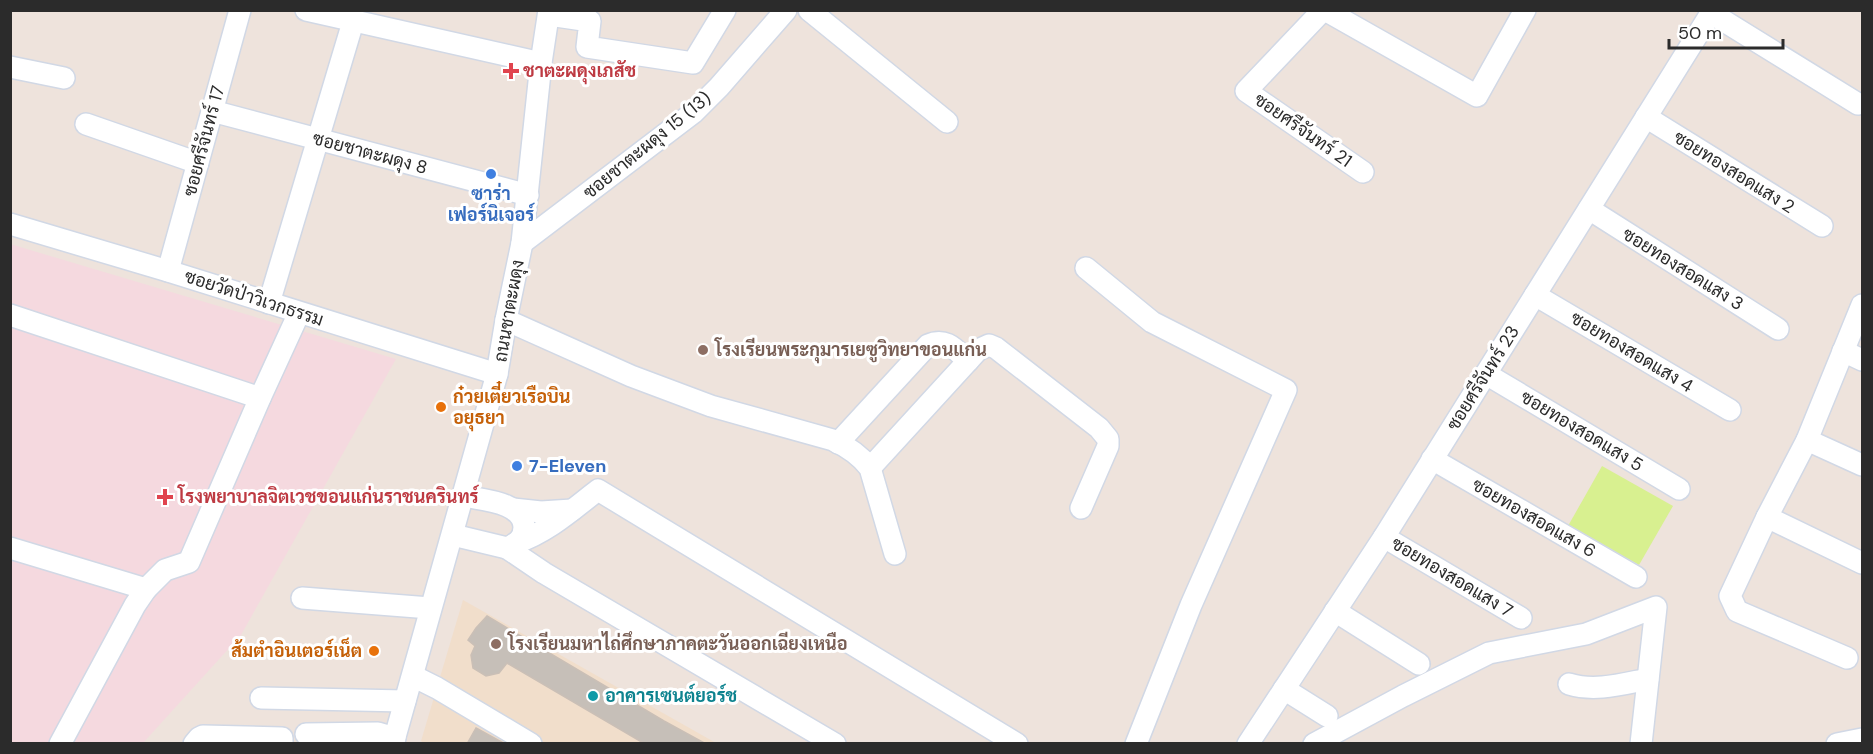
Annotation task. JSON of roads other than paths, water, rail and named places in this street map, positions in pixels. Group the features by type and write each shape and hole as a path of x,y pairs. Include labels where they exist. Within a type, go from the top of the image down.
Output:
{"street":[{"name":"ซอยศรีจันทร์ 17","path":"168,271 240,10"},
{"path":"306,10 541,63"},
{"path":"549,13 590,21 587,47 693,63 725,10"},
{"name":"ซอยชาตะผดุง 15 (13)","path":"522,243 693,113 719,87 786,10"},
{"path":"809,10 947,122"},
{"path":"1324,10 1477,96 1525,10"},
{"name":"ซอยศรีจันทร์ 21","path":"1324,10 1246,91 1363,172"},
{"path":"1712,12 1858,104"},
{"name":"ซอยศรีจันทร์ 23","path":"1248,744 1383,537 1712,12"},
{"name":"ถนนชาตะผดุง","path":"394,741 430,608 465,496 497,375 522,243 541,63 549,13"},
{"path":"269,303 352,22"},
{"path":"10,67 64,78"},
{"name":"ซอยชาตะผดุง 8","path":"212,111 528,195"},
{"name":"ซอยทองสอดแสง 2","path":"1646,117 1822,226"},
{"path":"86,124 198,163"},
{"name":"ซอยทองสอดแสง 3","path":"1589,209 1778,328"},
{"name":"ซอยวัดป่าวิเวกธรรม","path":"10,224 168,271 497,375"},
{"path":"1086,268 1152,322 1286,390 1191,605 1136,744"},
{"name":"ซอยทองสอดแสง 4","path":"1535,295 1730,410"},
{"path":"1847,658 1737,611 1730,596 1807,440 1863,304"},
{"path":"60,744 135,605 146,589 165,570 189,562 299,313"},
{"path":"10,315 260,398"},
{"path":"506,320 631,376 711,406 838,442 862,458 870,468 895,554"},
{"path":"838,442 928,345 943,341 951,345 968,361"},
{"path":"870,468 968,361 983,346 989,345 996,348 1104,433 1108,439 1108,446 1081,508"},
{"path":"1843,351 1863,360"},
{"name":"ซอยทองสอดแสง 5","path":"1486,374 1679,489"},
{"path":"1807,440 1863,465"},
{"name":"ซอยทองสอดแสง 6","path":"1432,459 1636,577"},
{"path":"512,546 548,529 598,490 1017,744"},
{"path":"465,496 513,509 541,512 572,510"},
{"path":"512,546 523,534 523,524 513,509"},
{"path":"1767,517 1863,563"},
{"path":"453,535 512,546 544,573 835,744"},
{"name":"ซอยทองสอดแสง 7","path":"1383,537 1521,618"},
{"path":"10,548 146,589"},
{"path":"302,598 430,608"},
{"path":"1314,744 1489,653 1586,634 1656,607 1641,744"},
{"path":"1335,611 1419,664"},
{"path":"413,676 531,744"},
{"path":"1569,684 1582,687 1603,687 1648,679"},
{"path":"1284,689 1327,716"},
{"path":"261,698 405,701"},
{"path":"306,734 378,733 394,741"},
{"path":"194,744 203,736 282,738 282,744"},
{"path":"1837,744 1863,739"}],"place":[{"name":"ชาตะผดุงเภสัช","path":"511,71"},
{"name":"ซาร่า เฟอร์นิเจอร์","path":"491,174"},
{"name":"โรงเรียนพระกุมารเยซูวิทยาขอนแก่น","path":"703,350"},
{"name":"ก๋วยเตี๋ยวเรือบิน อยุธยา","path":"441,407"},
{"name":"7-Eleven","path":"517,466"},
{"name":"โรงพยาบาลจิตเวชขอนแก่นราชนครินทร์","path":"165,497"},
{"name":"โรงเรียนมหาไถ่ศึกษาภาคตะวันออกเฉียงเหนือ","path":"496,644"},
{"name":"ส้มตำอินเตอร์เน็ต","path":"374,651"},
{"name":"อาคารเซนต์ยอร์ช","path":"593,696"}]}
